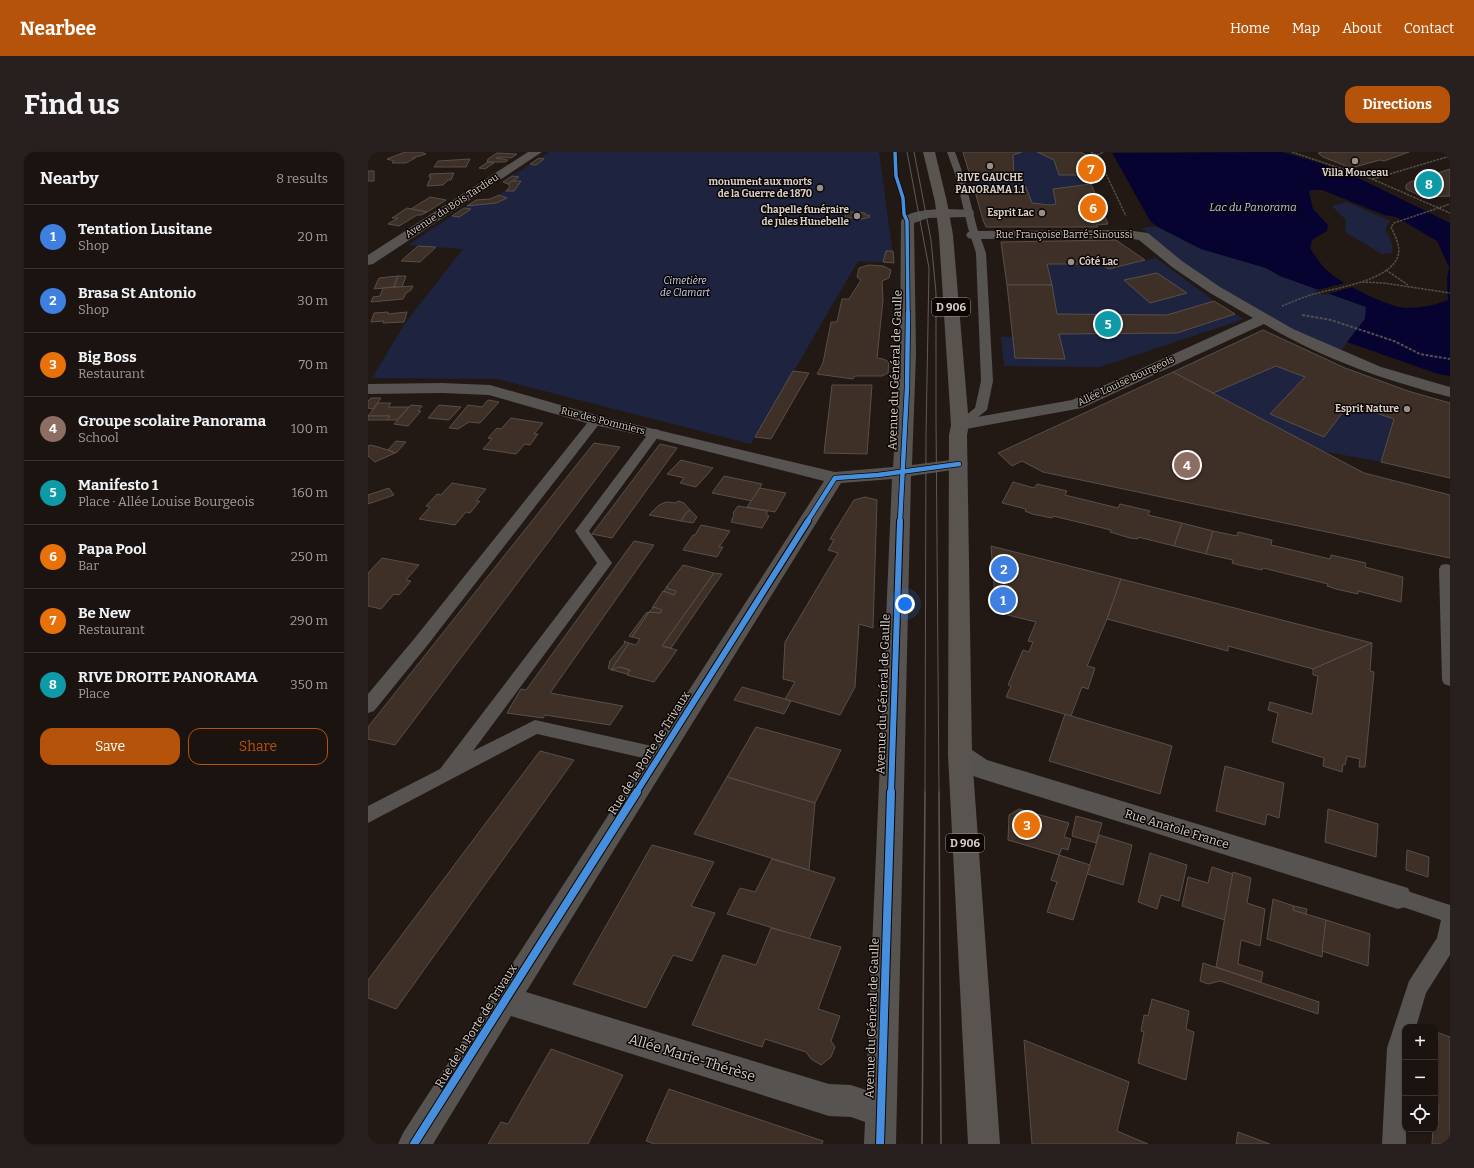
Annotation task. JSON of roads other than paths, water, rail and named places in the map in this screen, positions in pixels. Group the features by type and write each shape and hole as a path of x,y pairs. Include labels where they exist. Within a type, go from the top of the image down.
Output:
{"main road":[{"name":"D 906","path":"929,152 943,214 960,425 958,435 960,755 984,1144"}],"street":[{"name":"Avenue du Bois Tardieu","path":"368,261 536,152"},
{"path":"943,214 968,213"},
{"name":"Avenue du Général de Gaulle","path":"880,1144 902,471 905,444 909,292 907,221 919,215 943,214"},
{"name":"Rue Françoise Barré-Sinoussi","path":"973,235 1135,234 1143,236 1177,264 1214,290 1263,319 1306,341 1375,370 1450,392"},
{"name":"Allée Louise Bourgeois","path":"960,425 1076,404 1263,319"},
{"name":"Rue des Pommiers","path":"368,388 442,388 490,390 596,420 655,433 835,478"},
{"path":"835,478 878,475 959,464"},
{"name":"Rue de la Porte de Trivaux","path":"414,1144 835,478"},
{"name":"Rue Anatole France","path":"960,755 979,768 1398,897"},
{"name":"Allée Marie-Thérèse","path":"505,1000 829,1100 850,1101 880,1111"}],"lane":[{"path":"951,152 957,166 973,235 981,253 987,381 981,410 960,425"},
{"path":"368,706 420,643 596,420"},
{"path":"446,774 605,563 582,531 655,433"},
{"path":"1450,570 1446,569 1450,680"},
{"path":"368,815 535,727 661,755"},
{"path":"1398,897 1450,914"},
{"path":"1394,1144 1398,1048 1417,988 1447,941 1450,924"}],"water":[{"name":"Lac du Panorama","path":"1283,152 1342,170 1450,223 1450,376 1438,374 1347,342 1365,319 1366,307 1280,276 1266,268 1201,249 1156,226 1150,221 1112,153","holes":["1322,190 1384,215 1396,217 1437,241 1449,267 1447,280 1448,300 1422,307 1398,307 1378,300 1356,289 1338,279 1328,271 1319,262 1310,248 1312,240 1327,231 1328,225 1313,209 1309,191"]}],"tram line":[{"path":"907,152 929,268 926,435 925,793"},
{"path":"914,152 931,240 936,293 939,793"},
{"path":"922,1144 925,792"},
{"path":"939,792 941,1144"}],"place":[{"name":"Villa Monceau","path":"1355,161"},
{"name":"RIVE GAUCHE PANORAMA 1.1","path":"990,166"},
{"name":"Be New","path":"1091,169"},
{"name":"RIVE DROITE PANORAMA","path":"1429,184"},
{"name":"monument aux morts de la Guerre de 1870","path":"820,188"},
{"name":"Papa Pool","path":"1093,208"},
{"name":"Esprit Lac","path":"1042,213"},
{"name":"Chapelle funéraire de Jules Hunebelle","path":"857,216"},
{"name":"Côté Lac","path":"1071,262"},
{"name":"Manifesto 1","path":"1108,324"},
{"name":"Esprit Nature","path":"1407,409"},
{"name":"Groupe scolaire Panorama","path":"1187,465"},
{"name":"Brasa St Antonio","path":"1004,569"},
{"name":"Tentation Lusitane","path":"1003,600"},
{"name":"Big Boss","path":"1027,825"}],"park label":[{"name":"Cimetière de Clamart","path":"685,286"}]}
